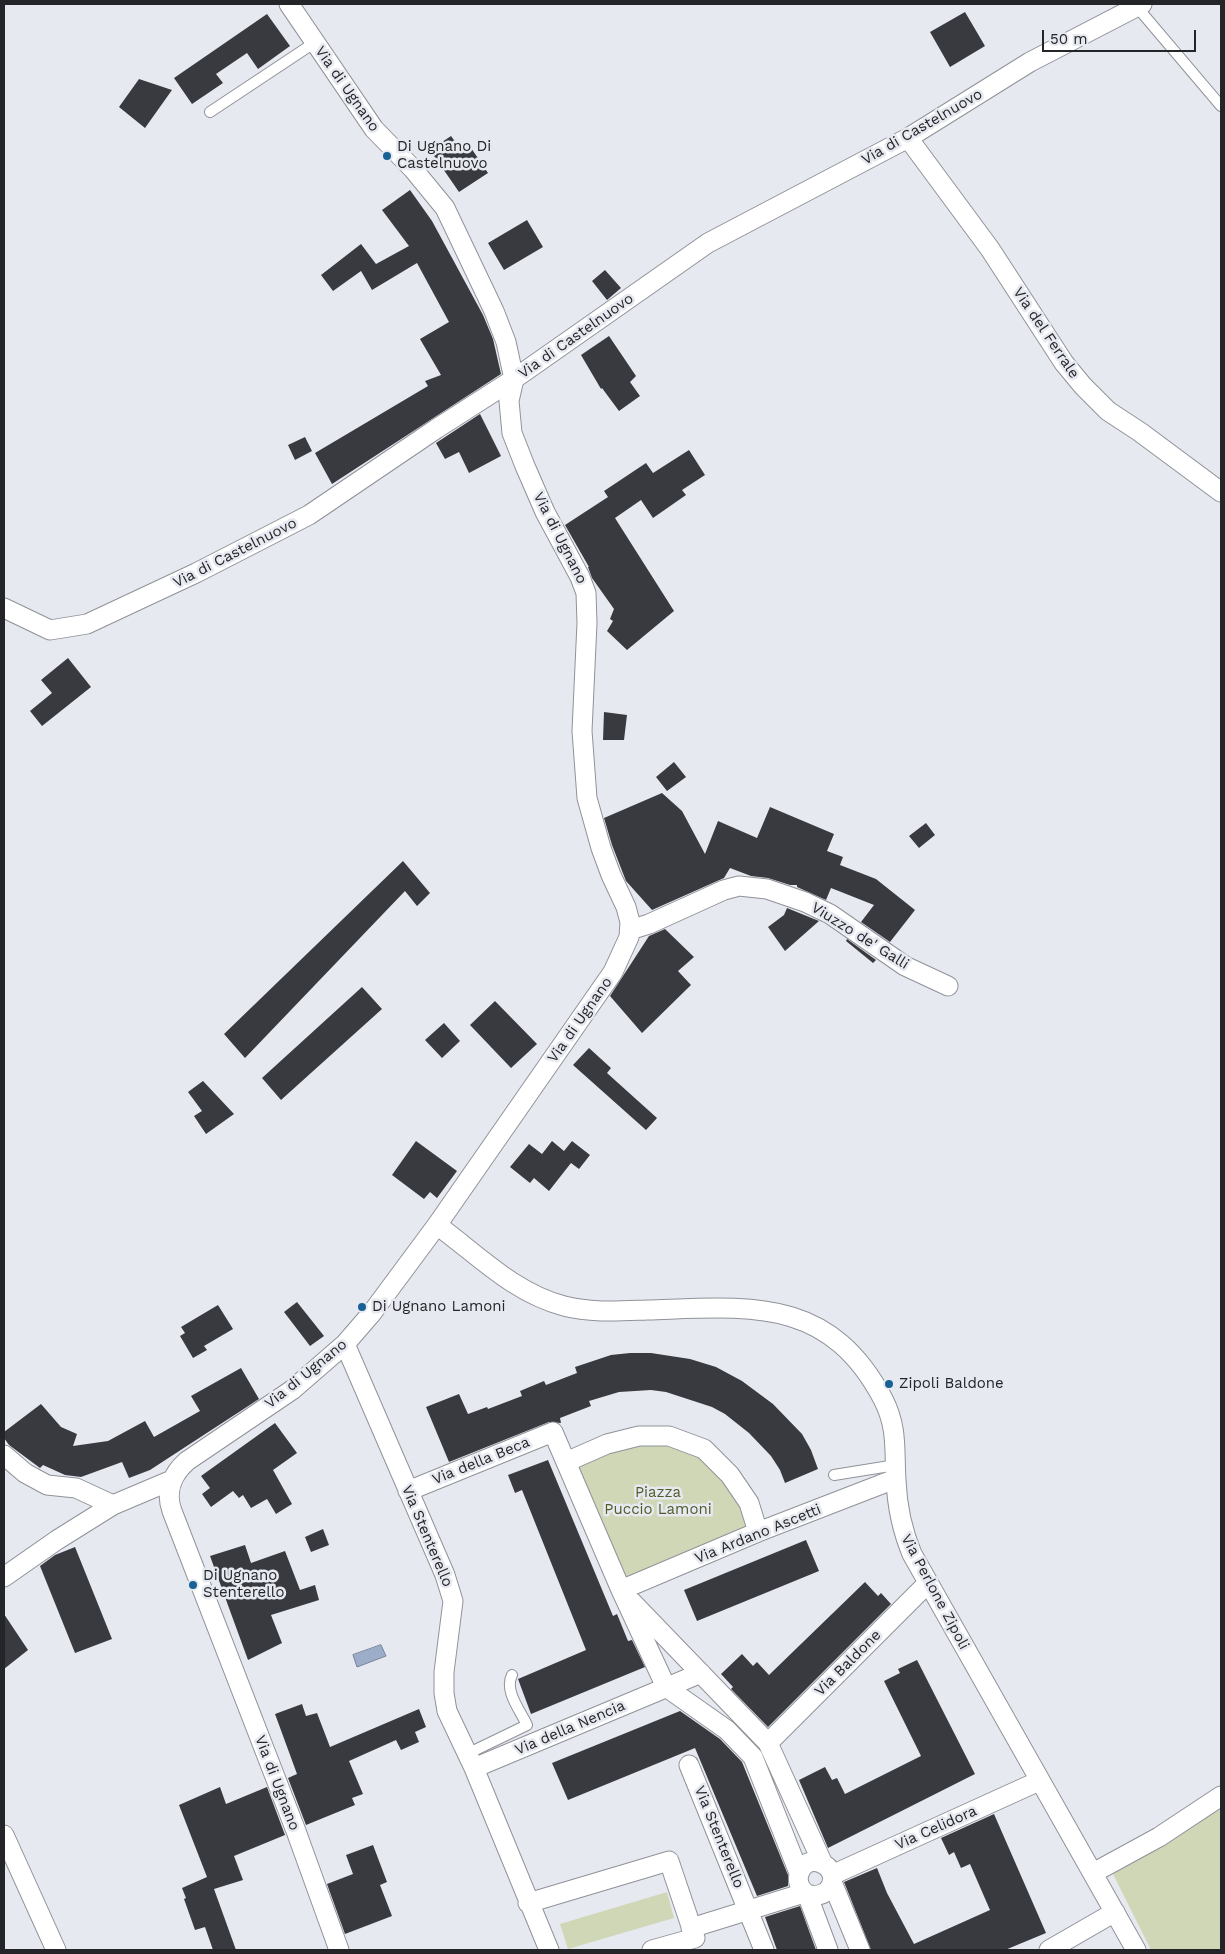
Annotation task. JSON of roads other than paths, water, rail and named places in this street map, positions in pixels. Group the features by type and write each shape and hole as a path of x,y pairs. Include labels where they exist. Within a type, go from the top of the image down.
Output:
{"street":[{"name":"Via di Ugnano","path":"289,4 374,129 413,169 448,214 502,331 510,354 514,380 509,401 512,433 524,466 545,512 580,577 586,592 587,623 582,731 587,798 601,848 629,915 630,930 626,945 613,972 437,1226 371,1314 345,1344 292,1390 186,1461 172,1480 170,1507 286,1804 339,1950"},
{"name":"Via di Castelnuovo","path":"4,608 50,630 87,624 196,574 310,515 436,429 514,380 708,243 908,138 1030,62 1140,5"},
{"name":"Via del Ferrale","path":"908,138 990,249 1064,363 1083,386 1108,411 1148,437 1221,492"},
{"name":"Viuzzo de' Galli","path":"630,930 649,924 724,890 739,886 768,889 805,902 830,914 905,966 948,986"},
{"name":"Via Perlone Zipoli","path":"437,1226 504,1278 539,1297 566,1306 592,1310 628,1311 724,1308 782,1313 801,1319 816,1328 851,1355 872,1381 883,1399 892,1422 895,1434 896,1472 903,1533 912,1554 1136,1950"},
{"name":"Via Stenterello","path":"345,1344 445,1575 453,1601 444,1672 444,1693 447,1711 471,1761 549,1950"},
{"name":"Via della Beca","path":"408,1490 553,1432 566,1462"},
{"path":"758,1532 749,1502 730,1475 704,1449 669,1436 639,1436 615,1442 566,1462 620,1590 666,1687 727,1730 753,1757 799,1873 798,1882 806,1894 828,1950"},
{"path":"4,1455 25,1473 47,1485 76,1488 113,1505"},
{"name":"Via Ardano Ascetti","path":"620,1590 896,1472"},
{"path":"4,1577 57,1540 113,1505 172,1480"},
{"name":"Via Baldone","path":"768,1742 928,1583"},
{"path":"620,1590 768,1742 829,1873 860,1950"},
{"name":"Via della Nencia","path":"471,1761 701,1674"},
{"name":"Via Stenterello","path":"689,1765 764,1950"},
{"name":"Via Celidora","path":"829,1873 1039,1781"},
{"path":"1093,1873 1159,1837 1221,1796"},
{"path":"4,1835 56,1950"},
{"path":"528,1903 669,1861 694,1938 652,1950"},
{"path":"799,1873 805,1865 811,1862 829,1873"},
{"path":"691,1928 806,1894 813,1896 822,1895 828,1891 829,1873"},
{"path":"1048,1950 1115,1912"}],"lane":[{"path":"1140,5 1221,106"},
{"path":"210,112 314,42"},
{"path":"834,1475 896,1472"},
{"path":"471,1761 528,1725 511,1692 509,1681 512,1675"}],"water":[{"path":"381,1645 386,1656 357,1667 353,1655"}],"place":[{"name":"Di Ugnano Di Castelnuovo","path":"387,156"},
{"name":"Di Ugnano Lamoni","path":"362,1307"},
{"name":"Zipoli Baldone","path":"889,1384"},
{"name":"Di Ugnano Stenterello","path":"193,1585"}],"park label":[{"name":"Piazza Puccio Lamoni","path":"658,1502"}]}
